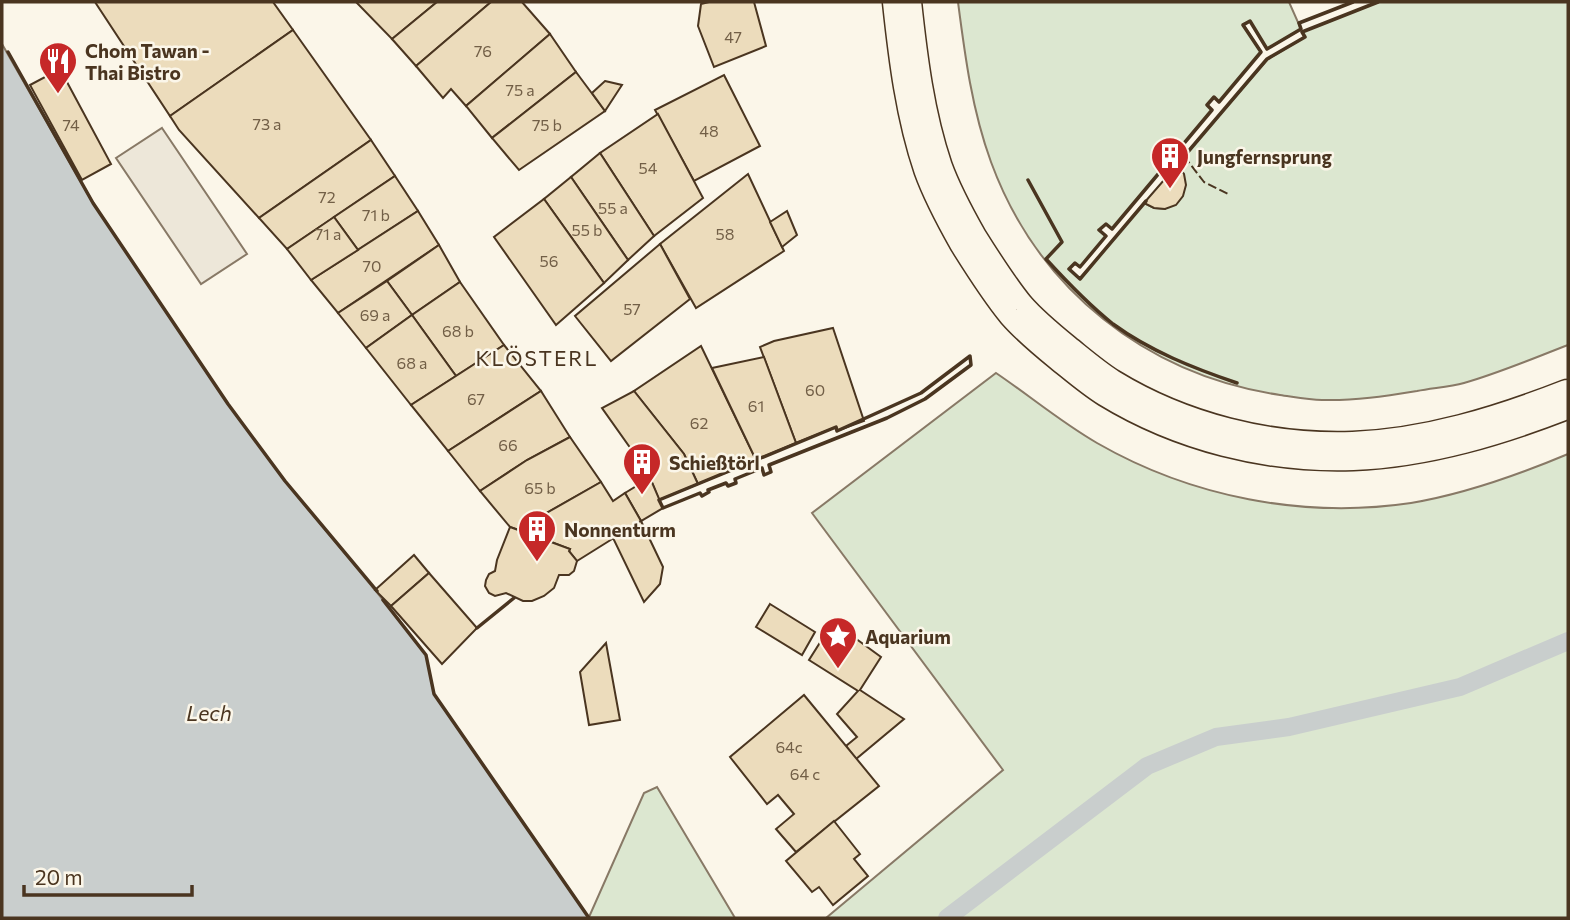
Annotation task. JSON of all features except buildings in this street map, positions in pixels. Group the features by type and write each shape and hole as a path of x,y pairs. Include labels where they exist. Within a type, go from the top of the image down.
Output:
{"main road":[{"path":"902,2 916,107 933,169 954,216 985,267 1017,311 1056,347 1107,387 1143,407 1192,427 1244,442 1301,450 1353,451 1455,436 1509,422 1568,399"}],"green space":[{"path":"958,2 1289,2 1301,29 1267,49 1250,21 1243,24 1261,52 1219,102 1214,97 1207,105 1212,110 1112,229 1106,224 1100,230 1106,236 1080,267 1075,263 1069,269 1080,279 1144,203 1165,209 1177,165 1267,60 1305,37 1302,32 1378,2 1568,2 1568,345 1458,384 1382,396 1334,400 1280,395 1231,384 1185,368 1143,346 1103,319 1068,287 1037,250 1011,208 991,162 979,123"},
{"path":"996,373 1084,435 1133,462 1209,490 1289,505 1330,508 1411,503 1491,483 1568,454 1568,918 826,918 1003,770 812,513"},
{"path":"657,787 735,918 589,917 644,793"}],"shaded area":[{"path":"162,128 247,254 201,284 116,158"}],"water":[{"name":"Lech","path":"2,44 93,203 228,404 285,481 426,655 434,694 589,918 2,918"}],"waterway":[{"path":"947,918 1147,766 1216,737 1289,727 1460,687 1568,641"}],"fence":[{"path":"1184,156 1204,182 1230,195"}],"wall":[{"path":"1146,201 1080,279 1069,269 1075,263 1080,267 1106,236 1099,230 1106,224 1112,229 1212,110 1207,105 1214,97 1219,102 1261,52 1243,25 1250,21 1267,49 1301,29 1299,23 1353,2"},
{"path":"1175,167 1267,59 1305,37 1302,32 1378,2"},
{"path":"8,52 93,203 228,404 285,481 377,591"},
{"path":"1028,180 1062,242 1046,259 1078,293 1113,324 1157,351 1237,383"},
{"path":"970,356 971,365 925,399 887,418 769,465 771,472 764,475 762,468 735,479 736,483 728,486 726,483 708,490 709,492 702,496 700,493 663,508 659,500 836,427 837,431 921,393 970,356"},
{"path":"477,628 514,598"},
{"path":"383,600 426,655 434,694 589,918"}],"place":[{"name":"Chom Tawan - Thai Bistro","path":"58,95"},
{"name":"Jungfernsprung","path":"1170,190"},
{"name":"Schießtörl","path":"642,496"},
{"name":"Nonnenturm","path":"537,563"},
{"name":"Aquarium","path":"838,670"}],"district":[{"name":"KLÖSTERL","path":"537,357"}]}
